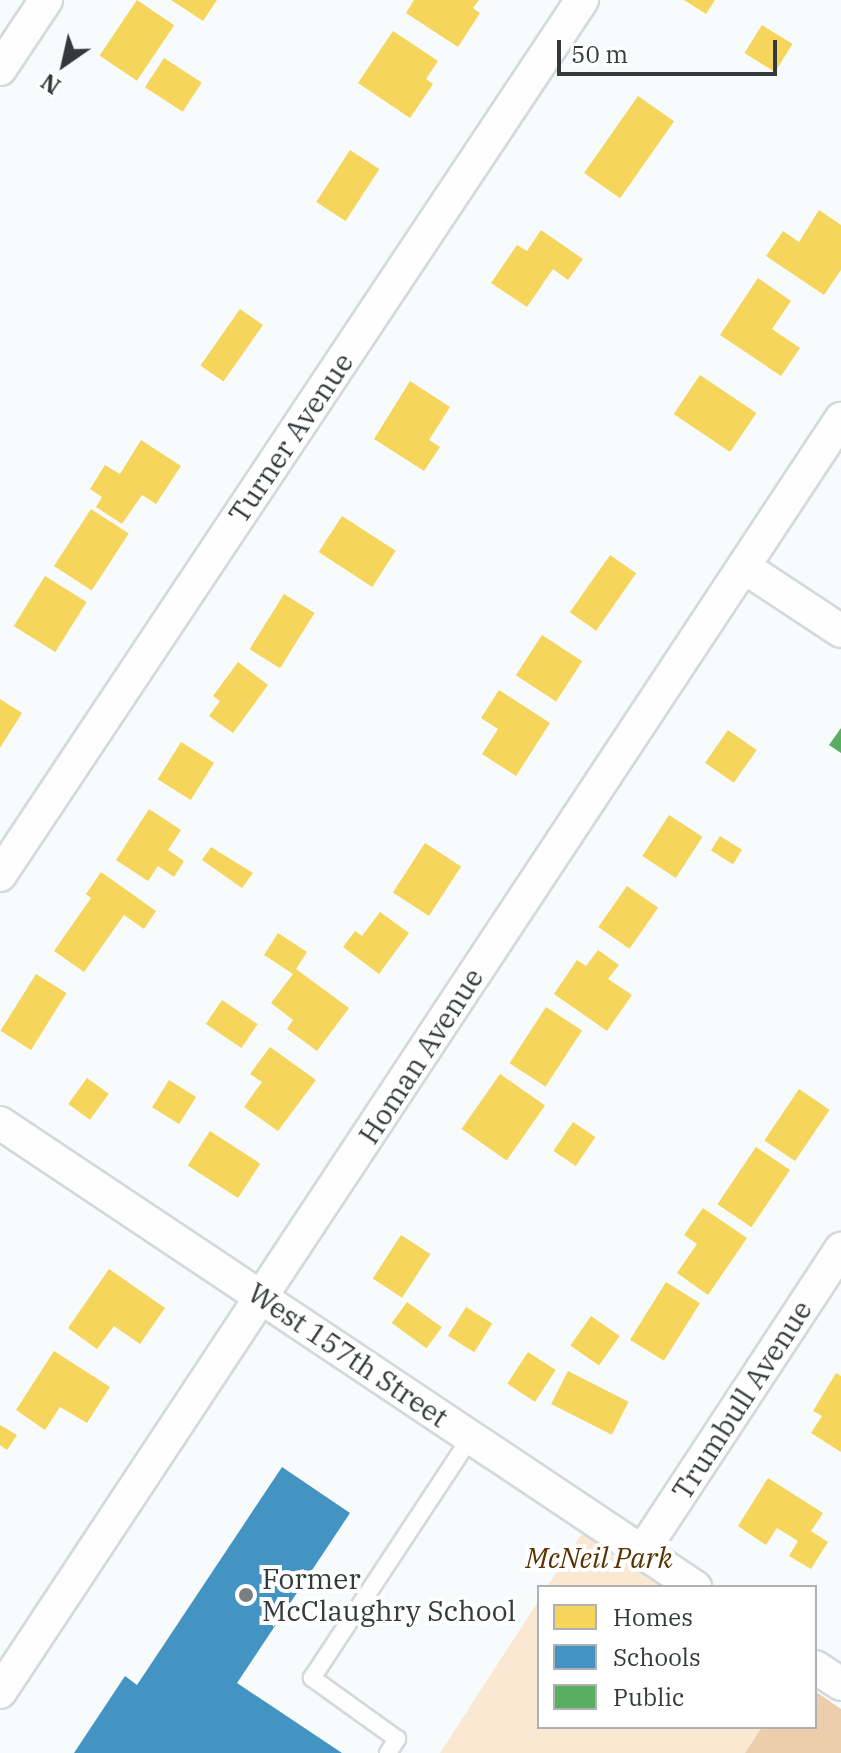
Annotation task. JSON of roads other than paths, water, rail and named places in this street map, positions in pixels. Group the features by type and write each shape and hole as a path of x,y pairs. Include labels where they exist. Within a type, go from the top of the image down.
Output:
{"street":[{"path":"0,69 46,0"},
{"name":"Turner Avenue","path":"0,875 582,0"},
{"name":"Homan Avenue","path":"0,1692 841,419"},
{"path":"744,567 841,631"},
{"name":"West 157th Street","path":"0,1123 692,1585"},
{"name":"Trumbull Avenue","path":"642,1552 841,1249"},
{"path":"817,1668 841,1684"}],"lane":[{"path":"388,1753 397,1739 312,1678 471,1437"}],"place":[{"name":"Former McClaughry School","path":"246,1595"}],"park label":[{"name":"McNeil Park","path":"599,1558"}]}
